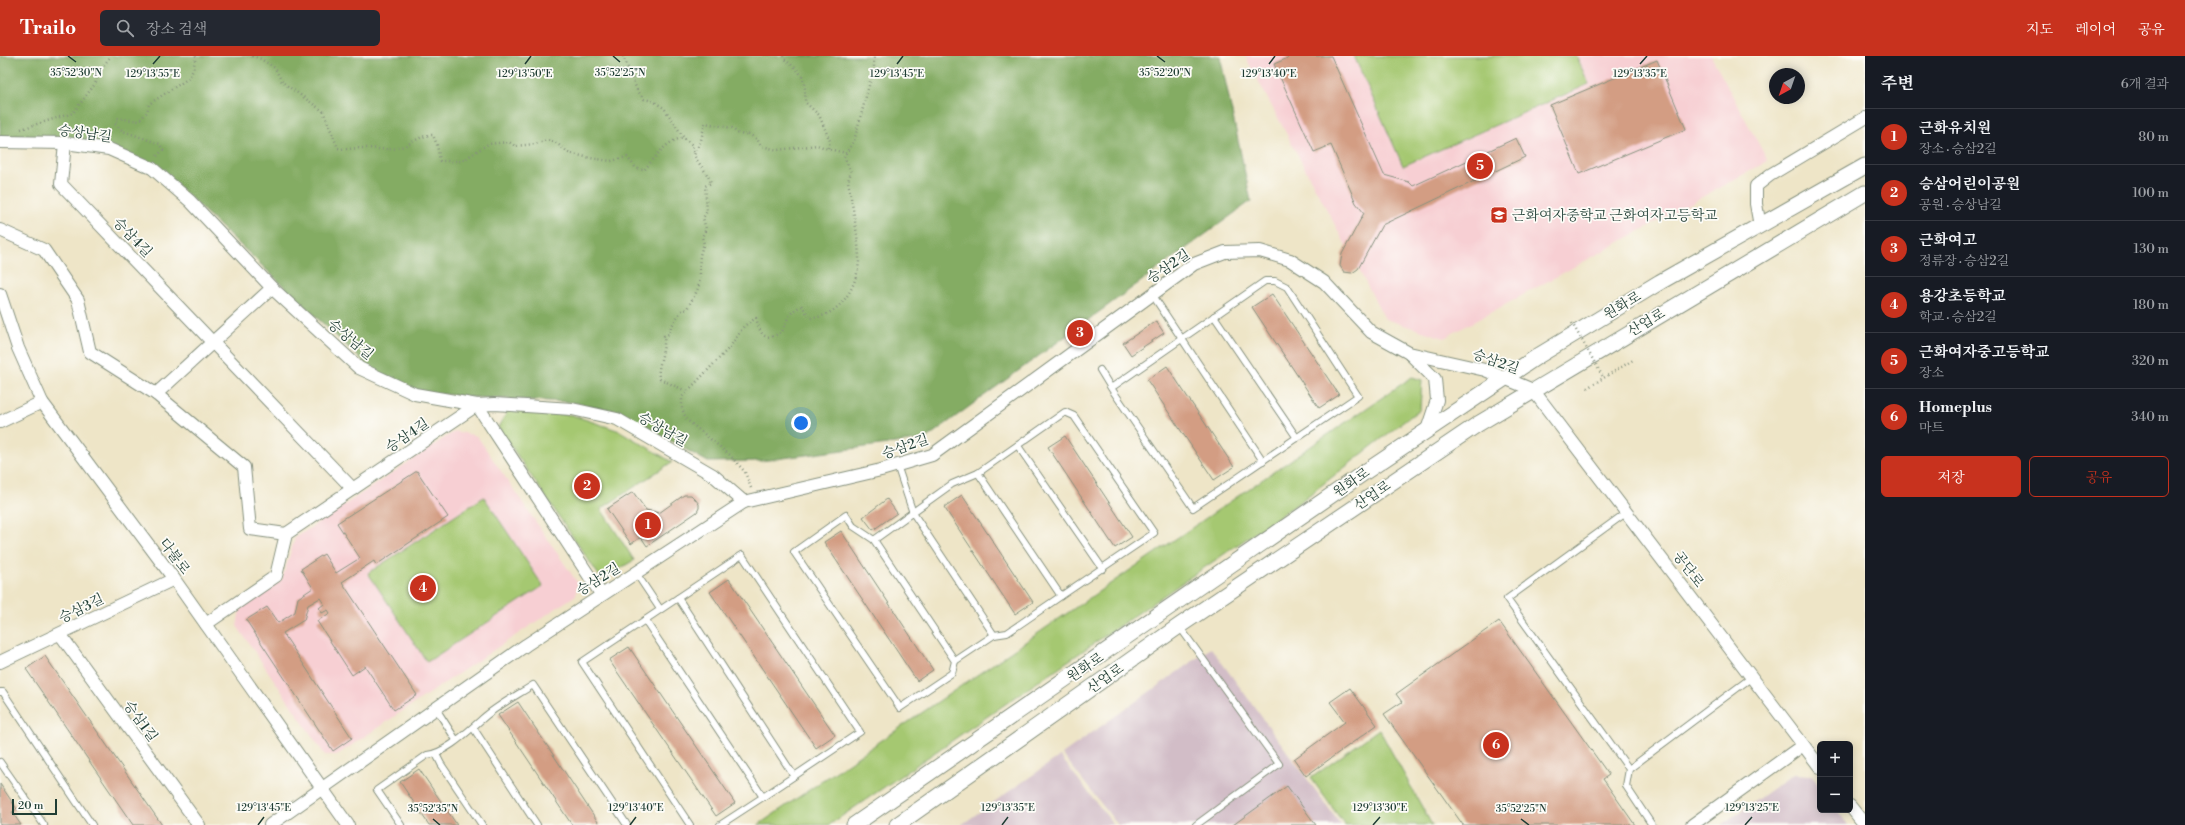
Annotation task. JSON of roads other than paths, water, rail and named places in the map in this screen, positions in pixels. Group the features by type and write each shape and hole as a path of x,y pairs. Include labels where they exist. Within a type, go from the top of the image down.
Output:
{"street":[{"path":"1760,226 1756,204 1756,186 1770,175 1865,118"},
{"name":"승상남길","path":"0,142 65,143 109,149 152,168 190,202 272,288 359,368 415,394 477,405 494,404 572,409 617,419 713,475 749,501"},
{"name":"승삼4길","path":"65,143 61,184 353,489"},
{"name":"원화로","path":"854,825 1504,378 1660,282 1865,166"},
{"name":"산업로","path":"897,825 1178,626 1421,462 1533,390 1865,193"},
{"path":"0,230 44,250 78,300 90,352 156,394 244,467 250,529 286,534 276,576 206,624"},
{"name":"승삼2길","path":"324,789 435,707 601,594 749,501 932,455 1194,264 1225,252 1260,251 1290,260 1324,282 1371,332 1409,353 1485,370 1533,390"},
{"path":"156,394 212,341 272,288"},
{"name":"다불로","path":"0,294 18,348 42,402 174,579 348,825"},
{"path":"1409,353 1435,379 1437,400 1427,430"},
{"name":"공단로","path":"1533,390 1817,763"},
{"path":"0,422 42,402"},
{"path":"477,405 601,594"},
{"name":"승삼4길","path":"286,534 477,405"},
{"name":"승삼3길","path":"0,662 174,579"},
{"name":"승삼1길","path":"60,634 199,825"},
{"path":"1692,825 1803,745"},
{"path":"270,825 324,789"},
{"path":"1853,810 1865,825"}],"lane":[{"path":"1100,370 1111,388 1193,508 1358,396 1288,287 1275,281 1265,281 1111,388"},
{"path":"1152,294 1263,461"},
{"path":"1214,316 1296,438"},
{"path":"874,540 952,484 978,473 1065,412 1074,416 1154,533 1007,633 994,634 955,661 952,673 900,708 794,552 846,516 853,526 874,540 955,661"},
{"path":"1018,446 1103,569"},
{"path":"897,465 912,514 994,634"},
{"path":"978,473 1061,596"},
{"path":"1627,512 1507,599 1629,769"},
{"path":"690,825 582,662 742,555 860,732 720,825"},
{"path":"636,573 660,609"},
{"path":"678,598 794,776"},
{"path":"645,620 763,797"},
{"path":"1178,626 1279,764 1196,825"},
{"path":"1652,825 1626,786 1629,769 1752,677"},
{"path":"401,825 377,790 427,755 436,754 474,729 481,720 533,685 627,825"},
{"path":"0,692 3,692 92,825"},
{"path":"435,707 456,740"},
{"path":"474,729 537,825"},
{"path":"436,754 482,825"},
{"path":"0,762 44,825"}],"place":[{"name":"근화여자중고등학교","path":"1480,166"},
{"name":"근화여자중학교 근화여자고등학교","path":"1499,215"},
{"name":"근화여고","path":"1080,333"},
{"name":"승삼어린이공원","path":"587,486"},
{"name":"근화유치원","path":"648,525"},
{"name":"용강초등학교","path":"423,588"},
{"name":"Homeplus","path":"1496,745"}]}
